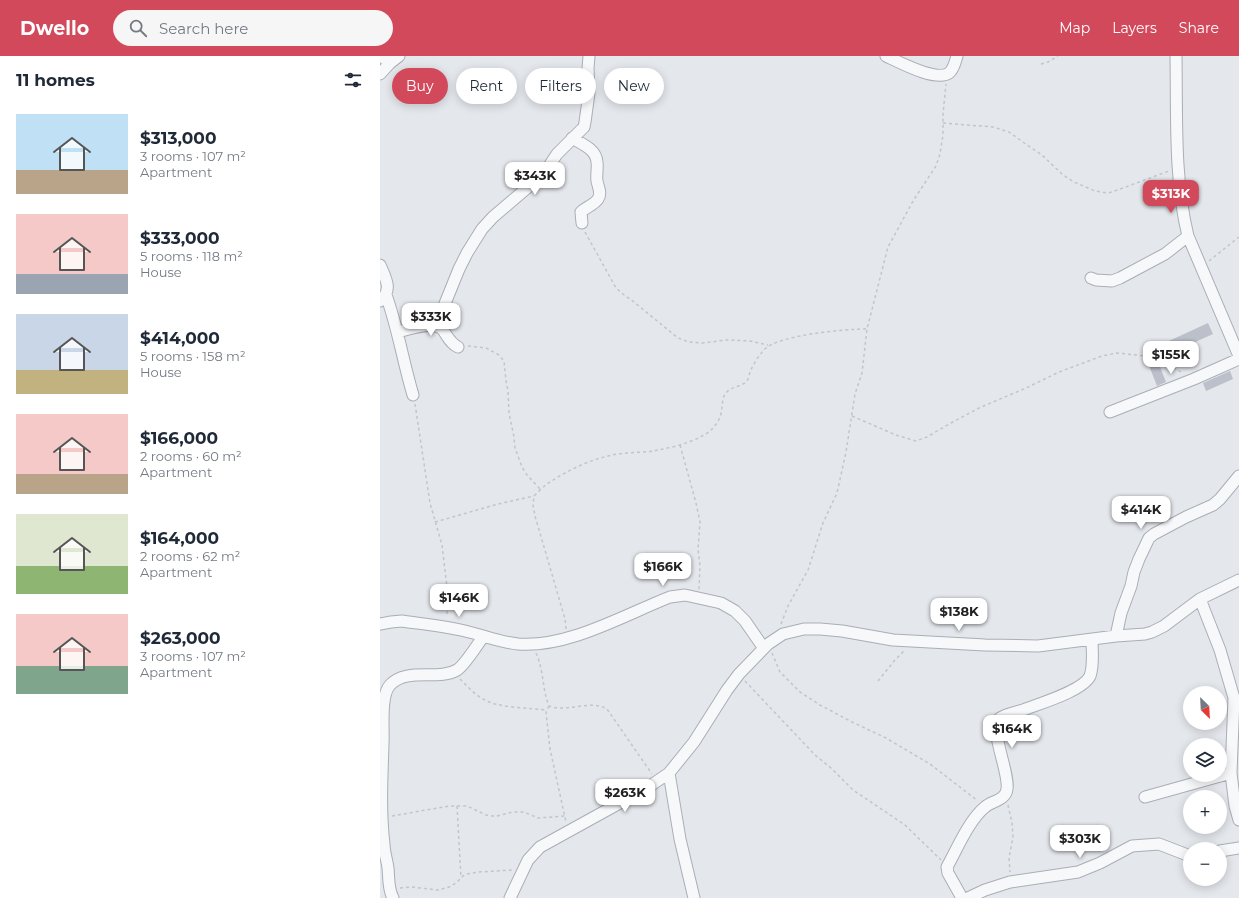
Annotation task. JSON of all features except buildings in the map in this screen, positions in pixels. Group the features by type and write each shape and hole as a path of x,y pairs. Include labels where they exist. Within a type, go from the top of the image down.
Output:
{"street":[{"path":"381,56 395,59"},
{"path":"438,326 444,306 459,269 478,234 493,217 547,169 557,154 584,127 589,93 589,56"},
{"path":"886,56 912,68 939,76 947,74 952,69 957,56"},
{"path":"1110,412 1194,379 1239,357 1188,236 1181,203 1176,56"},
{"path":"380,74 395,59"},
{"path":"572,138 588,147 595,154 597,161 597,180 600,191 599,198 581,212 582,223"},
{"path":"1091,278 1096,280 1112,281 1120,278 1165,254 1188,236"},
{"path":"380,265 386,278 388,291 383,298 393,313 405,370 413,395"},
{"path":"398,332 432,325 438,326 443,330 453,344 458,346"},
{"path":"1116,636 1120,613 1131,586 1139,559 1149,538 1186,517 1213,505 1220,499 1239,476"},
{"path":"510,898 528,860 540,847 658,781 669,773 694,742 738,674 769,643 783,634 793,631 820,629 842,631 893,640 984,645 1038,646 1116,636 1145,634 1164,626 1200,599 1239,580"},
{"path":"380,624 402,621 465,631 500,641 519,644 541,643 568,638 584,633 670,597 685,595 721,603 735,612 752,630 769,643"},
{"path":"1200,599 1222,656 1234,698 1231,773 1235,806 1239,820"},
{"path":"391,893 384,845 382,815 383,712 385,694 388,687 397,679 403,677 427,674 447,674 453,672 463,665 483,637"},
{"path":"962,898 948,872 948,866 974,820 985,806 1005,796 1008,787 996,731 997,722 1009,714 1057,697 1083,685 1088,680 1091,670 1092,640"},
{"path":"669,773 680,838 694,898"},
{"path":"1145,797 1231,773"},
{"path":"968,898 985,890 1012,882 1078,872 1104,861 1127,848 1140,845 1159,844 1183,853"},
{"path":"1227,850 1239,848"}],"path":[{"path":"1041,64 1058,56"},
{"path":"947,74 943,114 943,135 940,154 936,166 913,201 888,247 867,329 862,373 855,394 846,452 836,493 823,523 808,570 769,643 780,672 800,692 820,705 886,738 930,764 985,806"},
{"path":"943,123 992,127 1009,132 1042,155 1063,175 1074,182 1095,191 1108,193 1112,192 1144,179 1179,168"},
{"path":"582,223 585,232 616,288 678,338 689,342 703,343 726,340 750,341 768,345"},
{"path":"1202,267 1239,237"},
{"path":"435,522 498,504 534,496 546,485 586,462 608,455 652,451 690,442 710,432 720,415 724,395 727,391 744,384 748,380 756,360 768,345 781,340 849,329 867,329"},
{"path":"458,346 486,348 499,355 504,361 509,413 515,448 522,467 527,475 541,490"},
{"path":"852,416 896,435 921,440 979,408 1059,372 1102,356 1117,354 1155,357 1194,379"},
{"path":"413,395 430,503 442,545 447,586 447,628"},
{"path":"680,445 693,490 700,522 698,549 700,566 699,598"},
{"path":"534,496 533,505 535,516 565,618 568,638"},
{"path":"878,681 895,660 916,641"},
{"path":"526,644 535,651 540,664 549,706 547,710 550,749 569,831"},
{"path":"453,672 474,692 488,702 547,710"},
{"path":"738,674 815,755 831,768 853,790 905,825 948,866"},
{"path":"549,706 599,706 607,709 658,781"},
{"path":"1005,796 1013,830 1009,858 1012,882"},
{"path":"382,815 391,816 456,806 467,806 486,815 492,816 521,812 538,818 565,816"},
{"path":"456,806 461,878"},
{"path":"391,893 412,887 438,890 449,887 463,876 472,873 510,871 524,868"}]}
